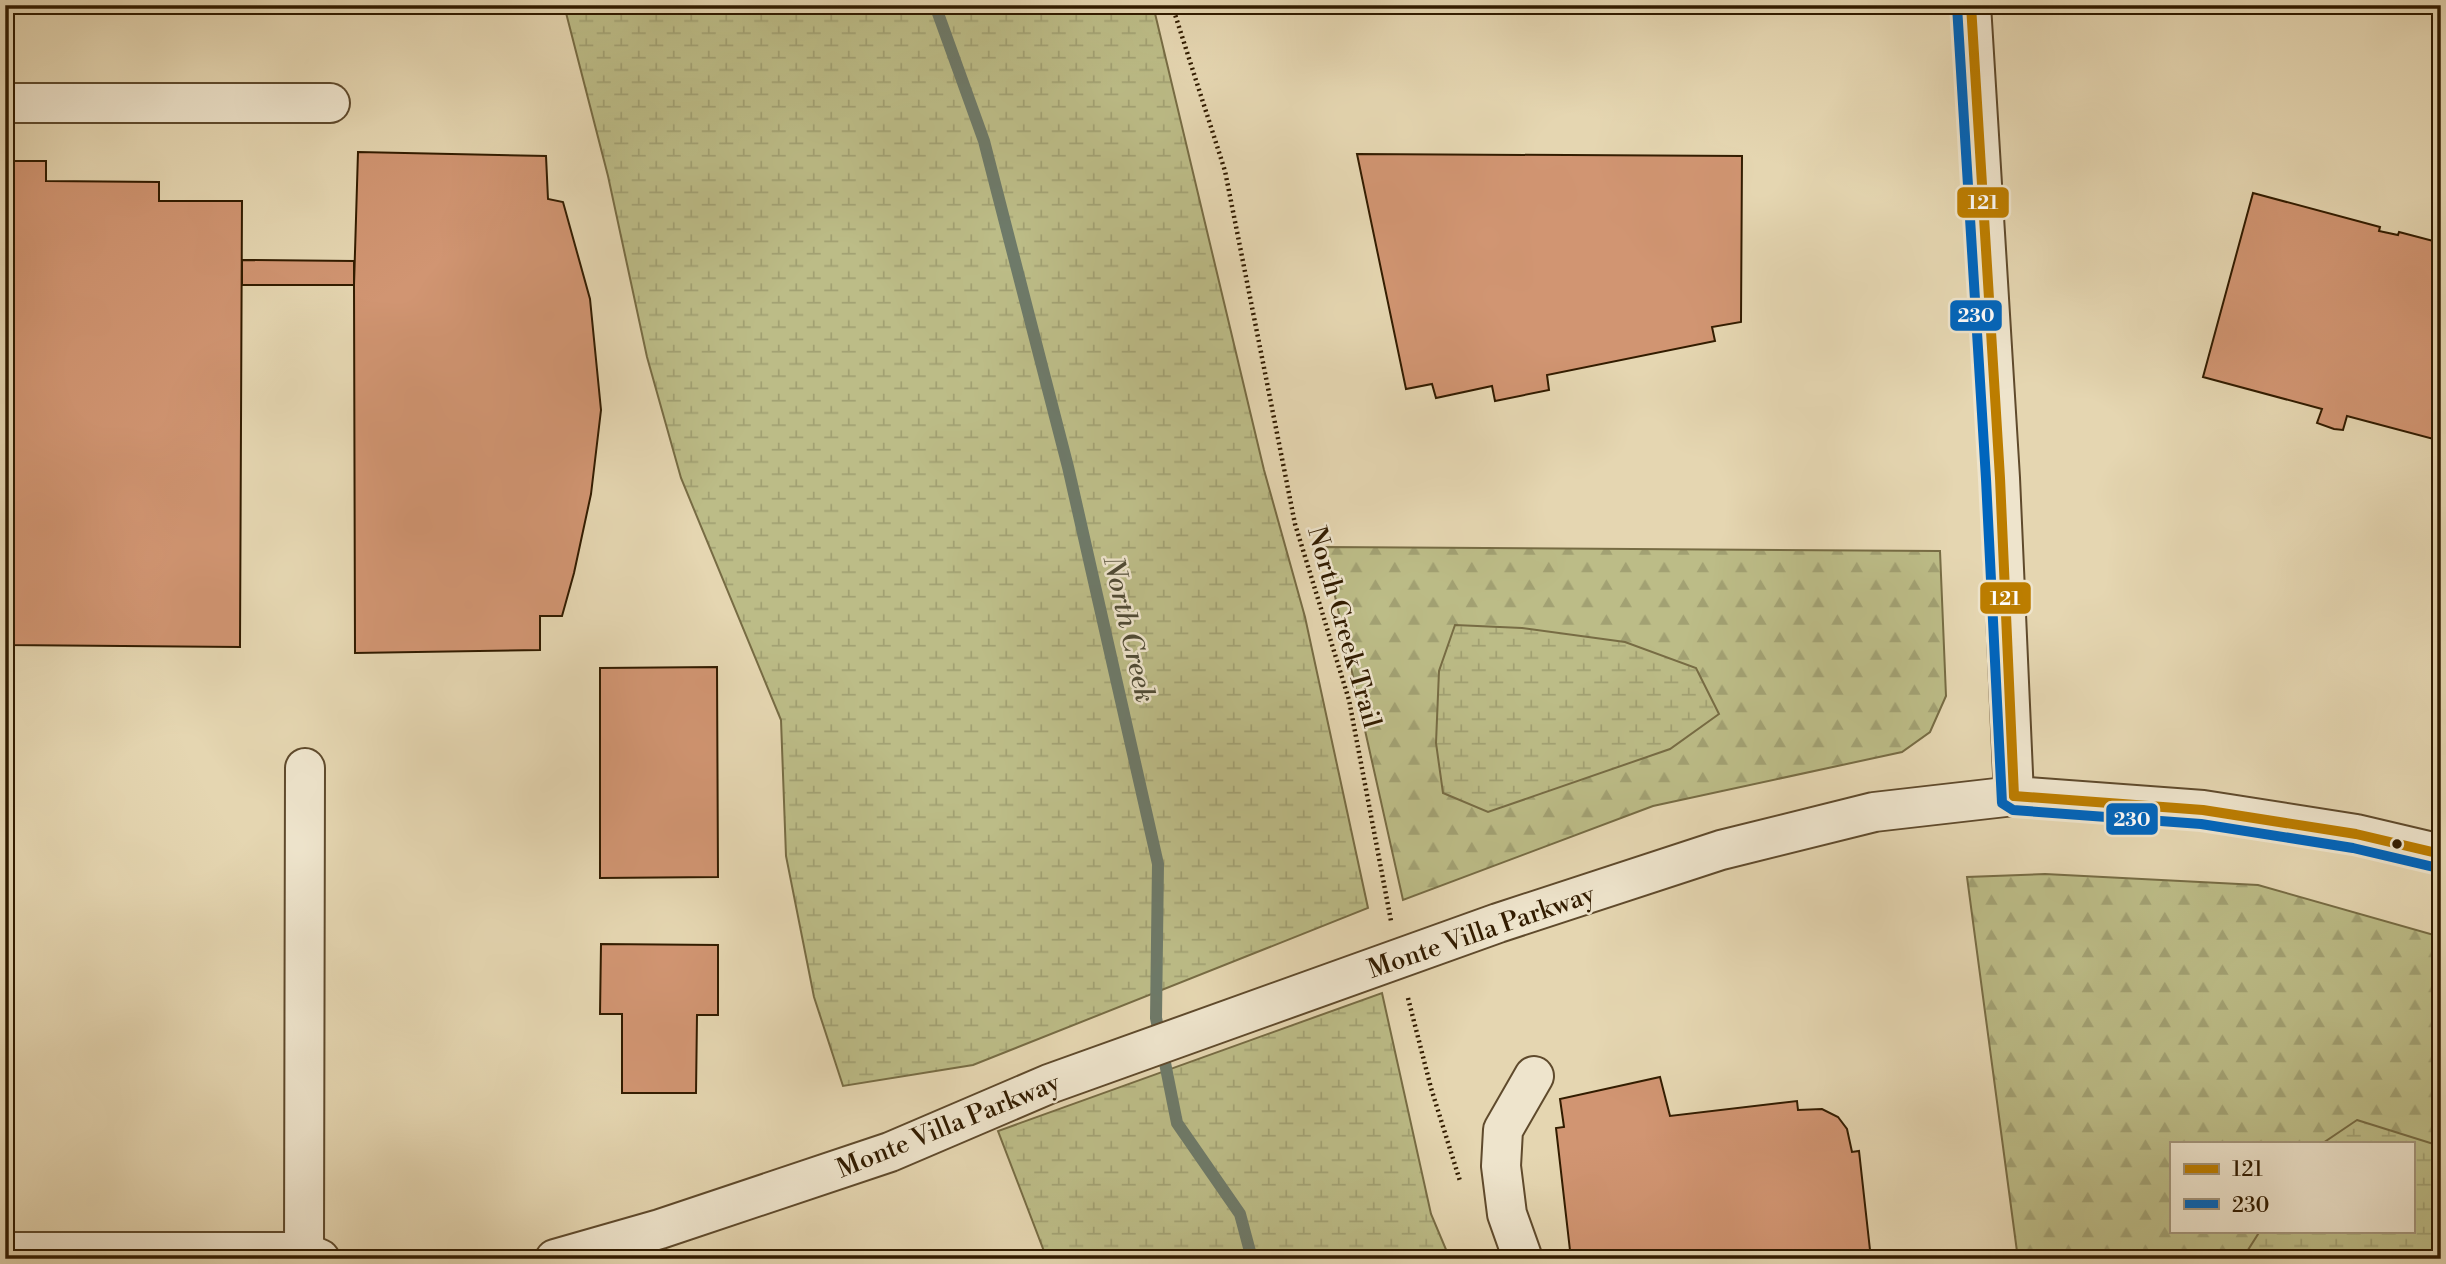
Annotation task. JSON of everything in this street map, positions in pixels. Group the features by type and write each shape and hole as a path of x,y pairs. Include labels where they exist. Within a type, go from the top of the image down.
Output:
{"street":[{"path":"1971,5 2000,478 2014,796"},
{"path":"5,103 330,103"},
{"path":"5,1252 312,1256 305,768"},
{"name":"Monte Villa Parkway","path":"555,1259 660,1229 890,1152 1049,1084 1498,923 1721,850 1874,812 2014,796 2203,810 2356,834 2441,854"},
{"path":"1523,1259 1507,1214 1500,1166 1503,1130 1534,1076"}],"path":[{"name":"North Creek Trail","path":"1172,5 1225,171 1295,524 1349,700 1398,959 1431,1088 1464,1193"}],"green space":[{"path":"564,5 1153,5 1264,470 1305,617 1368,908 973,1065 843,1086 814,997 786,856 781,720 681,478 647,357 608,176"},
{"path":"1324,547 1940,551 1946,696 1930,732 1902,752 1653,806 1403,900"},
{"path":"1455,625 1522,628 1625,642 1696,668 1719,714 1670,749 1488,812 1443,793 1436,743 1439,671"},
{"path":"2045,874 2258,885 2441,937 2441,1259 2018,1259 1967,877"},
{"path":"1382,993 1431,1214 1450,1259 1047,1259 998,1131"},
{"path":"2357,1120 2440,1146 2441,1259 2251,1259 2248,1250 2259,1232 2414,1232 2414,1142 2324,1142"}],"building":[{"path":"358,152 546,156 548,199 563,202 590,299 601,410 591,494 574,573 562,616 540,616 540,650 355,653 354,285"},
{"path":"1357,154 1742,156 1741,322 1712,327 1715,341 1547,375 1549,390 1495,401 1492,386 1436,398 1432,384 1406,389"},
{"path":"5,161 46,161 46,181 159,182 159,201 242,201 240,647 5,645"},
{"path":"2253,193 2380,227 2379,231 2398,235 2399,232 2441,243 2441,441 2347,416 2343,430 2334,429 2317,423 2322,409 2203,377"},
{"path":"242,260 354,261 354,285 242,285"},
{"path":"717,667 718,877 600,878 600,668"},
{"path":"601,944 718,945 718,1015 697,1015 696,1093 622,1093 622,1014 600,1014"},
{"path":"1660,1077 1670,1116 1797,1101 1798,1110 1822,1109 1838,1117 1847,1129 1852,1152 1859,1151 1871,1259 1571,1259 1556,1128 1564,1127 1560,1099"}],"waterway":[{"name":"North Creek","path":"935,5 984,141 1068,467 1158,864 1156,1018 1177,1123 1240,1214 1252,1259"}],"transit line":[{"name":"121","path":"1971,5 2000,478 2014,796"},
{"name":"230","path":"1957,6 1986,479 2002,803 2013,810 2201,824 2353,848 2438,868"},
{"name":"121","path":"2014,796 2203,810 2356,834 2441,854"}]}
